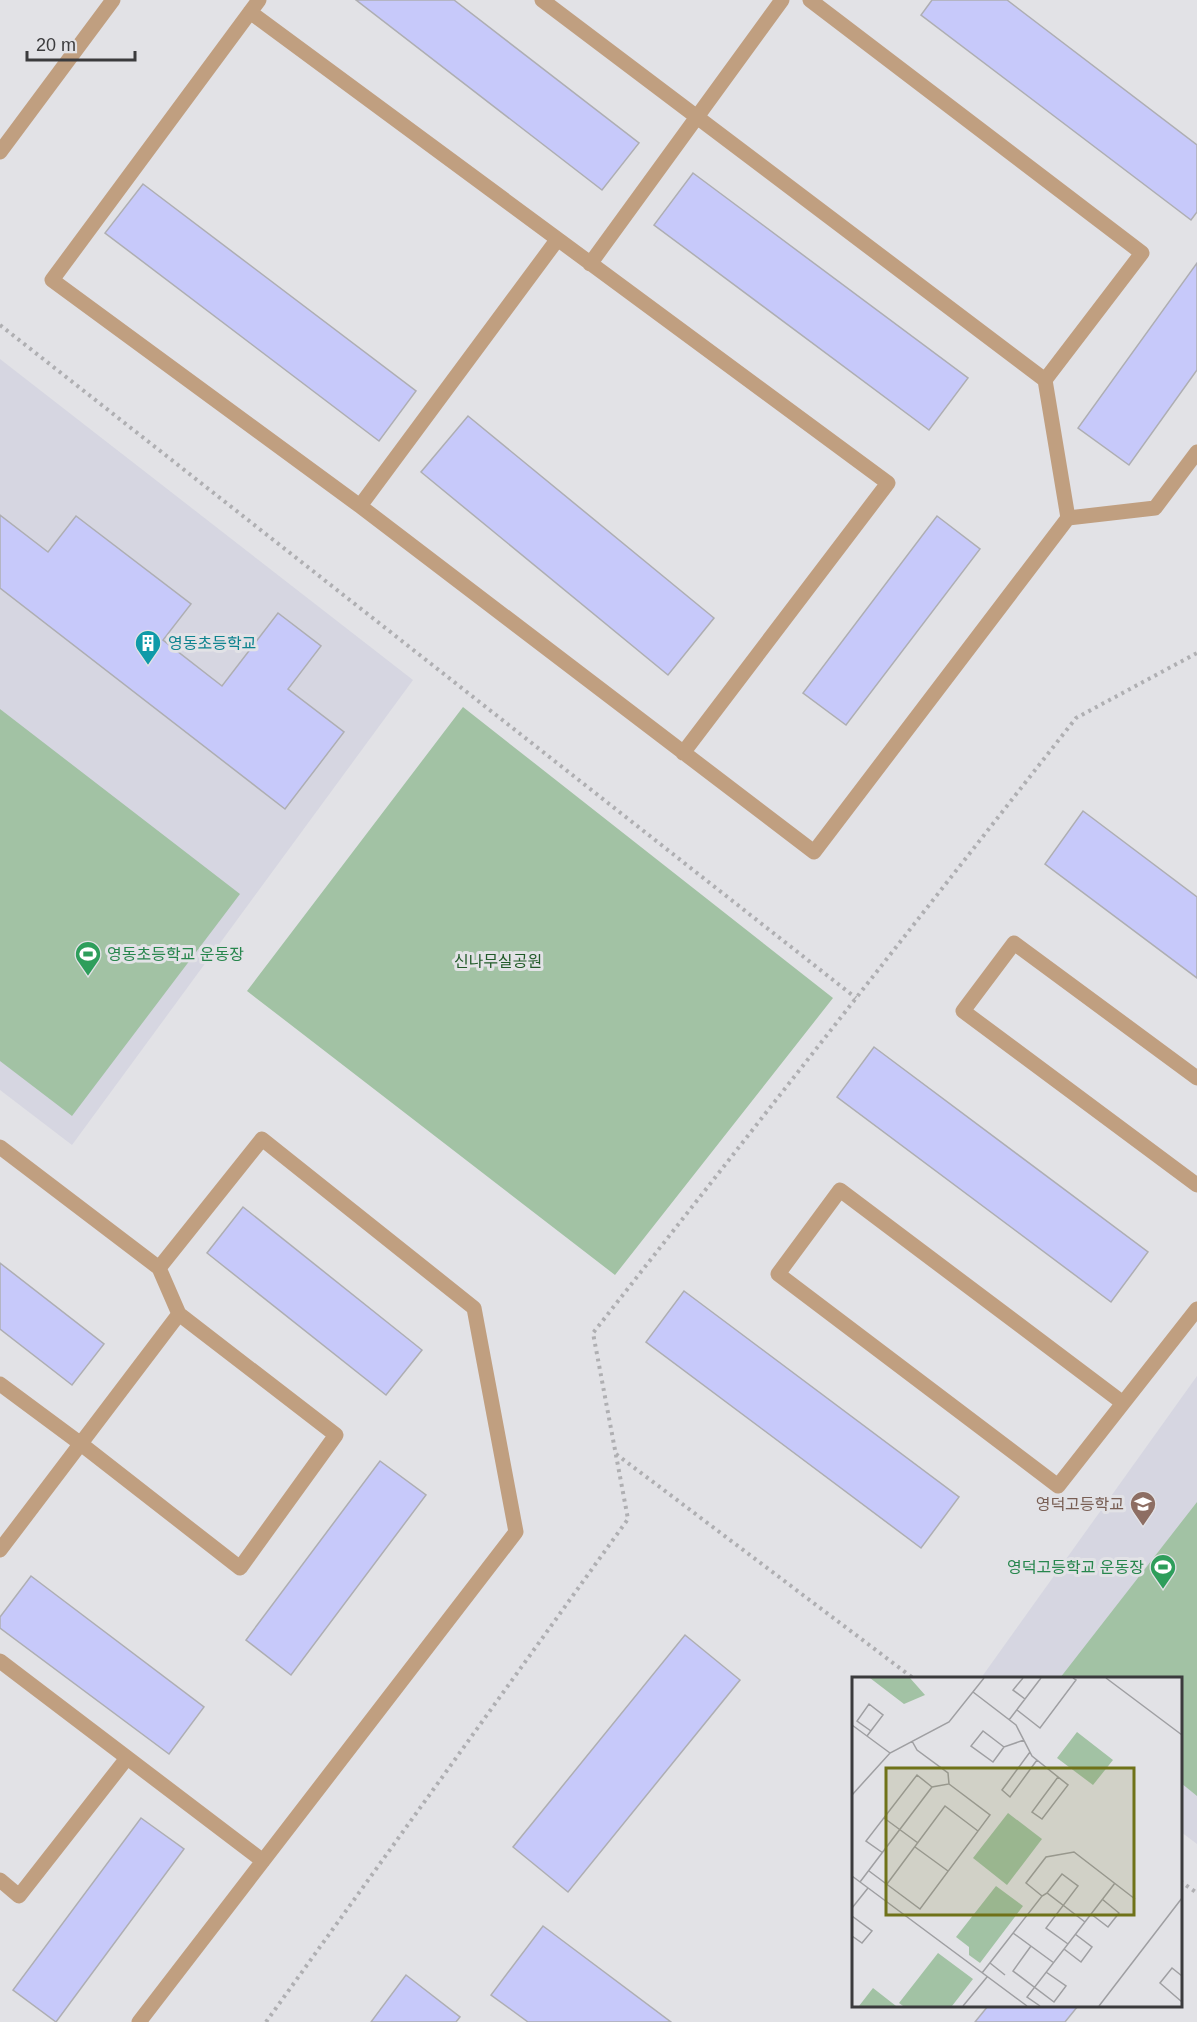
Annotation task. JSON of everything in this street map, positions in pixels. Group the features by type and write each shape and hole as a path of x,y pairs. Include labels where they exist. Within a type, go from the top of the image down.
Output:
{"street":[{"path":"0,152 113,0"},
{"path":"542,0 1045,380 1068,518"},
{"path":"590,264 782,0"},
{"path":"810,0 1142,253 1045,380"},
{"path":"683,753 888,483 557,240 254,6 52,280 360,506 683,753 814,852 1068,518 1155,508 1197,452"},
{"path":"360,506 557,240"},
{"path":"1197,1078 1014,943 963,1011 1197,1185"},
{"path":"139,2022 516,1532 474,1308 262,1139 159,1268"},
{"path":"0,1147 159,1268 179,1314 336,1435 240,1568 0,1384"},
{"path":"1123,1403 840,1190 778,1274 1058,1486 1197,1309"},
{"path":"0,1550 179,1314"},
{"path":"3,1669 127,1758 263,1861"},
{"path":"0,1880 19,1896 127,1758"}],"path":[{"path":"0,325 856,998"},
{"path":"266,2022 628,1519 593,1333 1076,718 1197,653"},
{"path":"616,1454 912,1677"},
{"path":"1182,1882 1197,1893"}],"shaded area":[{"path":"0,359 413,680 72,1145 0,1090"},
{"name":"영덕고등학교","path":"1197,1376 1197,1844 1182,1833 1182,1677 982,1677"}],"green space":[{"name":"신나무실공원","path":"463,707 833,998 615,1275 247,991"},
{"name":"영동초등학교 운동장","path":"0,709 240,894 72,1116 0,1061"},
{"name":"영덕고등학교 운동장","path":"1197,1502 1197,1796 1182,1784 1182,1677 1061,1677"}],"building":[{"path":"356,0 454,0 639,143 602,190"},
{"path":"932,0 1007,0 1197,145 1197,212 1191,220 921,15"},
{"path":"693,173 968,378 929,430 654,225"},
{"path":"143,184 416,391 379,441 105,233"},
{"path":"1197,263 1197,370 1129,465 1078,428"},
{"path":"468,416 714,618 668,675 421,472"},
{"name":"영동초등학교","path":"0,515 48,552 76,516 191,604 163,640 222,686 278,613 321,646 288,689 344,732 285,809 0,588"},
{"path":"937,516 980,549 846,725 803,693"},
{"path":"1083,811 1197,897 1197,978 1045,864"},
{"path":"874,1047 1148,1252 1111,1302 837,1097"},
{"path":"243,1207 422,1350 386,1395 207,1253"},
{"path":"0,1263 104,1344 72,1385 0,1329"},
{"path":"684,1291 959,1497 921,1548 646,1342"},
{"path":"380,1461 426,1495 291,1675 246,1640"},
{"path":"31,1576 204,1707 169,1754 0,1628 0,1617"},
{"path":"685,1635 740,1680 568,1892 513,1847"},
{"path":"141,1818 184,1849 56,2022 13,1990"},
{"path":"543,1926 671,2022 528,2022 491,1995"},
{"path":"406,1975 460,2017 456,2022 371,2022"},
{"path":"987,2007 1077,2007 1065,2022 975,2022"}],"place":[{"name":"영동초등학교","path":"148,666"},
{"name":"영동초등학교 운동장","path":"88,977"},
{"name":"영덕고등학교","path":"1143,1527"},
{"name":"영덕고등학교 운동장","path":"1163,1590"}]}
